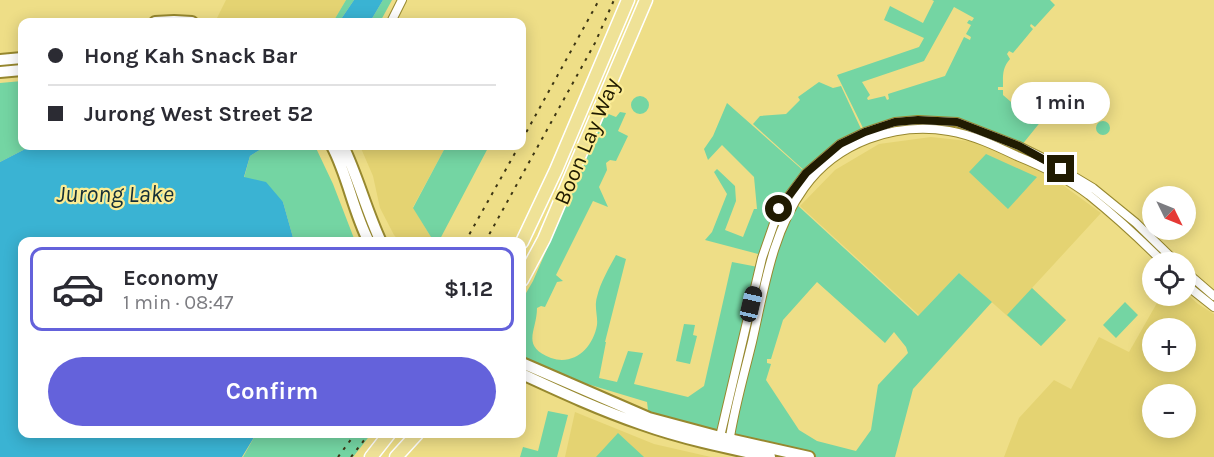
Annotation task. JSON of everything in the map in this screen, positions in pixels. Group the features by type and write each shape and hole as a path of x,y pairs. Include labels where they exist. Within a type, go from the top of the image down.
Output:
{"main road":[{"name":"Boon Lay Way","path":"524,237 556,170 628,0"},
{"name":"Boon Lay Way","path":"526,273 544,239 646,0"},
{"path":"371,457 386,438"},
{"path":"396,457 413,438"}],"street":[{"path":"393,18 402,0"},
{"path":"0,60 18,58"},
{"path":"0,72 18,70"},
{"path":"724,442 762,258 779,209 806,173 840,144 865,132 895,122 918,120 957,122 1019,146 1093,188 1136,223 1166,252"},
{"path":"724,442 772,259 788,216 812,178 839,153 866,139 895,131 923,129 950,131 1000,147 1038,165 1088,195 1153,252"},
{"path":"334,150 342,165 358,219 367,237"},
{"path":"345,150 379,237"},
{"path":"1196,280 1214,296"},
{"path":"1196,293 1214,307"},
{"path":"526,365 648,417 770,457"},
{"path":"526,376 607,412 643,425 809,457"}],"shaded area":[{"path":"226,0 346,0 335,18 217,18"},
{"path":"931,137 977,142 1017,157 1049,175 1101,213 1032,288 1066,320 1041,346 959,273 919,315 800,206 835,170 879,144"},
{"path":"362,150 444,150 413,207 431,237 396,237 380,208 373,176"},
{"path":"1196,302 1214,314 1214,457 1004,457 1019,418 1054,380 1071,389 1099,337 1129,352 1142,329 1142,372 1196,372 1196,318 1148,318 1155,306 1196,306"},
{"path":"575,412 654,444 711,457 565,457"}],"green space":[{"path":"346,0 354,0 342,18 335,18"},
{"path":"383,0 392,0 382,18 372,18"},
{"path":"932,0 1050,0 1055,5 1035,27 1031,24 1033,29 1013,53 1009,51 1007,54 1010,59 1004,69 1003,87 998,87 998,90 1003,90 1003,95 1026,115 1050,90 1059,99 1021,146 957,122 893,123 865,132 837,75 919,47 924,38 884,20 890,6 923,23 934,1","holes":["954,7 974,18 967,23 971,25 966,34 971,37 970,40 964,37 945,76 888,94 889,99 887,100 885,96 868,100 870,95 862,82 924,61"]},
{"path":"18,81 18,150 23,150 0,162 0,83"},
{"path":"819,82 833,88 841,86 862,131 806,172 753,124 760,116 786,114 800,100 798,97"},
{"path":"640,96 646,99 649,105 646,111 640,114 634,111 631,105 634,99"},
{"path":"727,103 806,173 778,210 762,255 705,240 712,232 727,194 714,172 717,169 735,186 736,201 725,230 743,237 754,209 757,209 754,177 722,145 708,160 704,149 713,136"},
{"path":"620,112 626,113 618,131 628,136 616,161 610,160 606,163 607,170 599,187 608,207 593,201 556,275 563,281 557,282 545,307 537,308 533,343 541,353 559,360 575,357 587,348 597,325 598,292 616,255 626,259 605,342 599,378 617,382 628,351 643,353 634,384 688,397 704,386 732,262 758,267 720,437 649,418 647,402 534,368 526,360 526,293 606,113 616,117"},
{"path":"1100,121 1106,121 1110,128 1106,135 1100,135 1096,131 1096,125"},
{"path":"260,150 317,150 353,237 293,237 283,202 244,178 250,156"},
{"path":"444,150 487,150 441,237 431,237 413,208"},
{"path":"986,154 1037,177 1008,209 969,172"},
{"path":"795,203 918,316 959,273 992,302 913,389 895,457 816,457 732,437 774,259","holes":["817,282 885,343 894,332 908,353 878,385 871,430 856,451 817,441 799,430 766,380 771,364 767,363 767,359 771,359 783,320"]},
{"path":"1032,288 1066,320 1041,346 1007,315"},
{"path":"1125,302 1138,315 1116,338 1103,325"},
{"path":"684,324 695,325 693,335 697,336 690,364 676,361"},
{"path":"548,411 568,415 557,457 520,457 523,447 538,451"},
{"path":"618,433 644,457 596,457"},
{"path":"254,438 368,438 353,457 243,457"}],"water":[{"path":"354,0 383,0 372,18 342,18"},
{"name":"Jurong Lake","path":"23,150 260,150 250,156 244,177 266,182 283,202 293,237 18,237 18,438 254,438 242,457 0,457 0,162"}],"railway":[{"path":"526,133 599,0"},
{"path":"488,237 595,43 614,0"},
{"path":"468,237 517,150"},
{"path":"338,457 352,438"},
{"path":"351,457 366,438"}],"route":[{"path":"779,209 806,173 840,144 865,132 895,122 918,120 957,122 1019,146 1061,169"}]}
